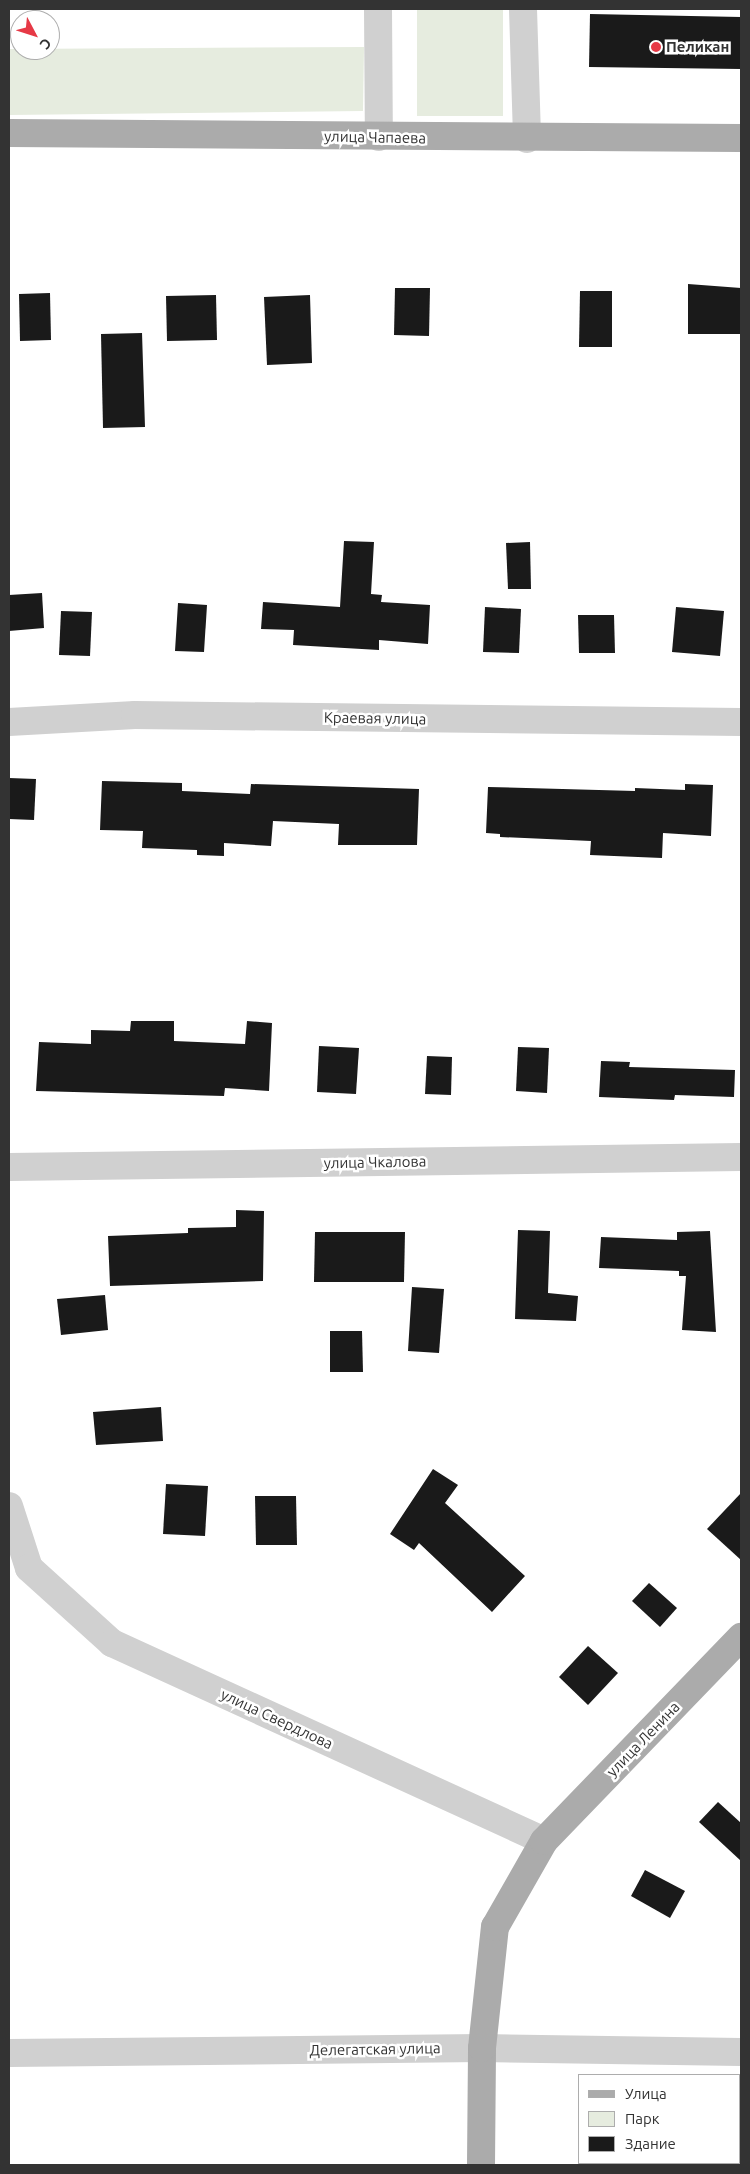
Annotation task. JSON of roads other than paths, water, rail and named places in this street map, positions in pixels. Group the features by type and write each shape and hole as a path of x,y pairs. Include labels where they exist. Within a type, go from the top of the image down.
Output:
{"main road":[{"name":"улица Чапаева","path":"9,133 527,139 741,138"},
{"name":"улица Ленина","path":"482,2165 482,2048 496,1927 544,1841 741,1637"}],"street":[{"path":"378,9 379,137"},
{"path":"523,9 527,139"},
{"name":"Краевая улица","path":"9,722 135,715 741,722"},
{"name":"улица Чкалова","path":"9,1167 741,1157"},
{"name":"улица Свердлова","path":"9,1506 29,1568 112,1643 544,1841"},
{"name":"Делегатская улица","path":"9,2052 482,2048 741,2052"}],"place":[{"name":"Пеликан","path":"656,47"}]}
